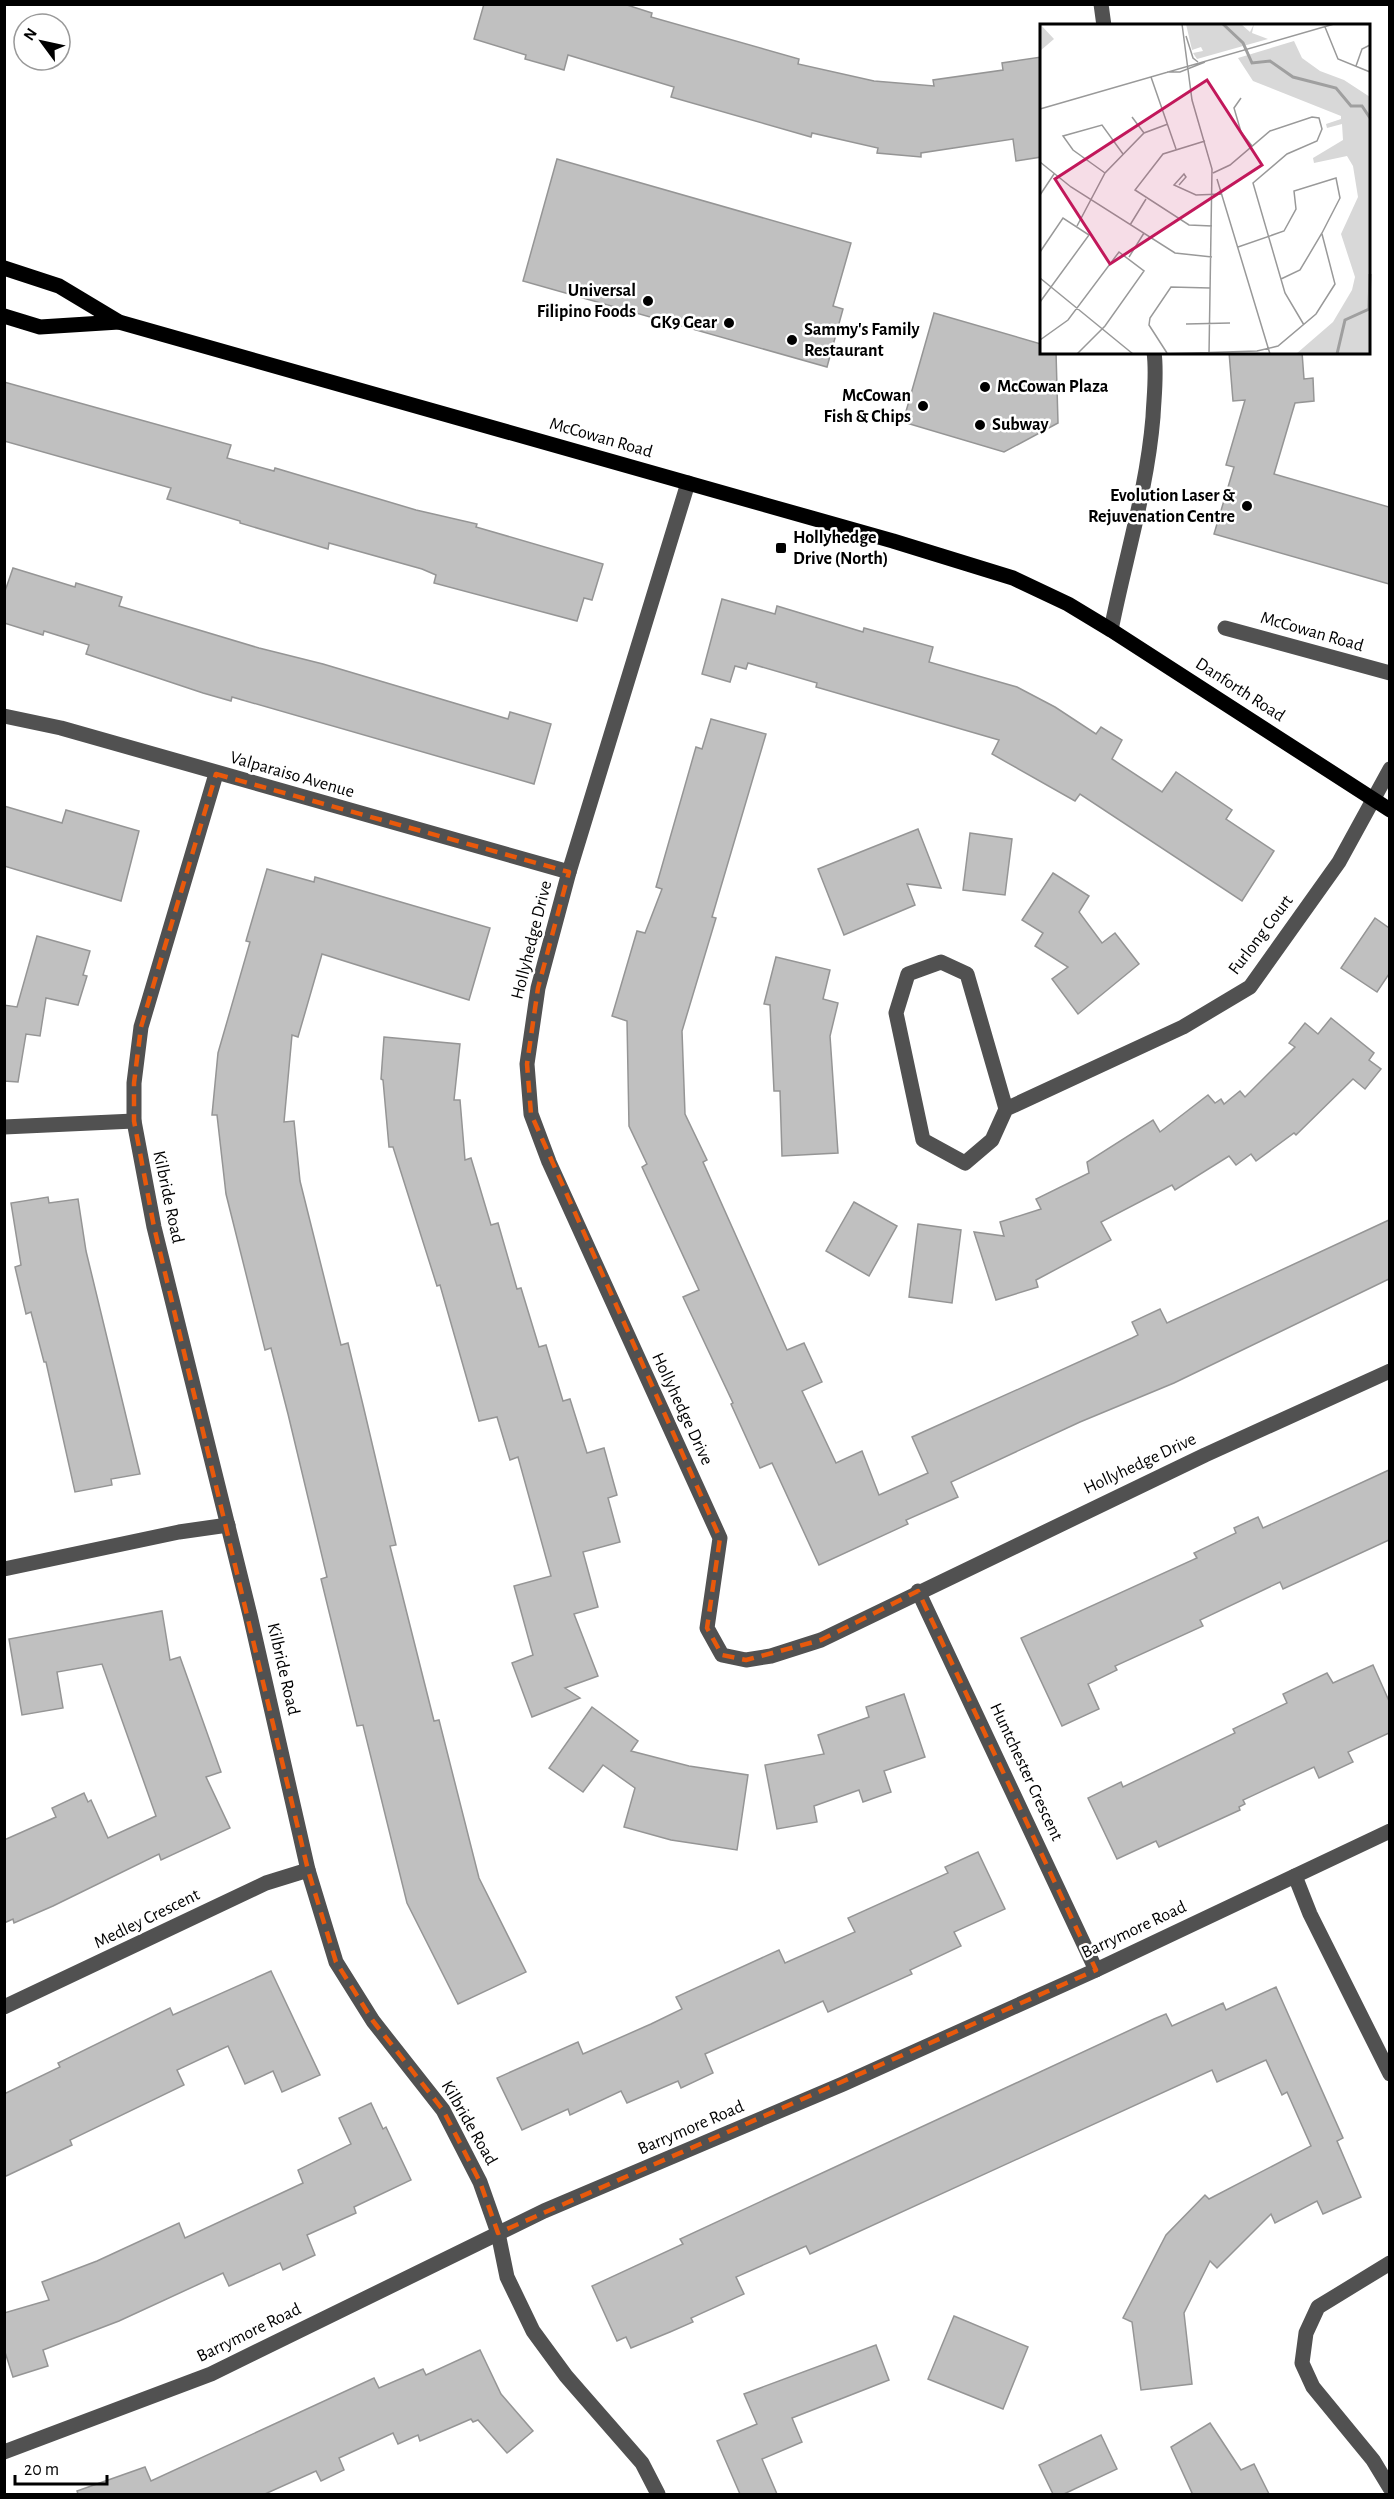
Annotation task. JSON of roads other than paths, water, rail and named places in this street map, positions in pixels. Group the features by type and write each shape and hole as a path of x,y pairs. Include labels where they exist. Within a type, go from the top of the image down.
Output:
{"main road":[{"name":"McCowan Road","path":"4,268 59,286 119,322 979,566 1013,578 1068,604"},
{"name":"McCowan Road","path":"4,315 40,327 119,322"},
{"name":"Danforth Road","path":"1068,604 1389,810"}],"street":[{"path":"1101,4 1104,24"},
{"path":"1111,630 1122,576 1132,545 1150,451 1156,370 1154,354"},
{"name":"Hollyhedge Drive","path":"688,483 569,872 538,988 527,1064 531,1114 606,1291 720,1538 707,1629 722,1655 746,1660 771,1656 820,1640 918,1591 1389,1371"},
{"name":"McCowan Road","path":"1225,628 1389,674"},
{"name":"Valparaiso Avenue","path":"4,716 61,728 216,774 569,872"},
{"name":"Furlong Court","path":"1006,1108 1183,1027 1250,987 1339,862 1374,801 1389,769"},
{"name":"Kilbride Road","path":"216,774 141,1027 134,1083 134,1121 154,1227 228,1526 309,1870 336,1962 373,2020 443,2110 480,2182 498,2233 507,2277 533,2331 566,2376 642,2463 658,2494"},
{"path":"940,962 967,974 1006,1108 992,1140 965,1163 923,1140 896,1013 908,974 940,962"},
{"path":"4,1127 134,1121"},
{"path":"4,1569 179,1532 228,1526"},
{"name":"Huntchester Crescent","path":"918,1591 1096,1970"},
{"name":"Barrymore Road","path":"4,2452 212,2374 498,2233 843,2084 1096,1970 1389,1831"},
{"name":"Medley Crescent","path":"4,2007 266,1883 309,1870"},
{"path":"1295,1876 1310,1914 1389,2074"},
{"path":"1389,2263 1318,2307 1306,2333 1302,2363 1313,2387 1373,2460 1389,2488"}],"place":[{"name":"Universal Filipino Foods","path":"648,301"},
{"name":"GK9 Gear","path":"729,323"},
{"name":"Sammy's Family Restaurant","path":"792,340"},
{"name":"McCowan Plaza","path":"985,387"},
{"name":"McCowan Fish & Chips","path":"923,406"},
{"name":"Subway","path":"980,425"},
{"name":"Evolution Laser & Rejuvenation Centre","path":"1247,506"},
{"name":"Hollyhedge Drive (North)","path":"781,548"}]}
